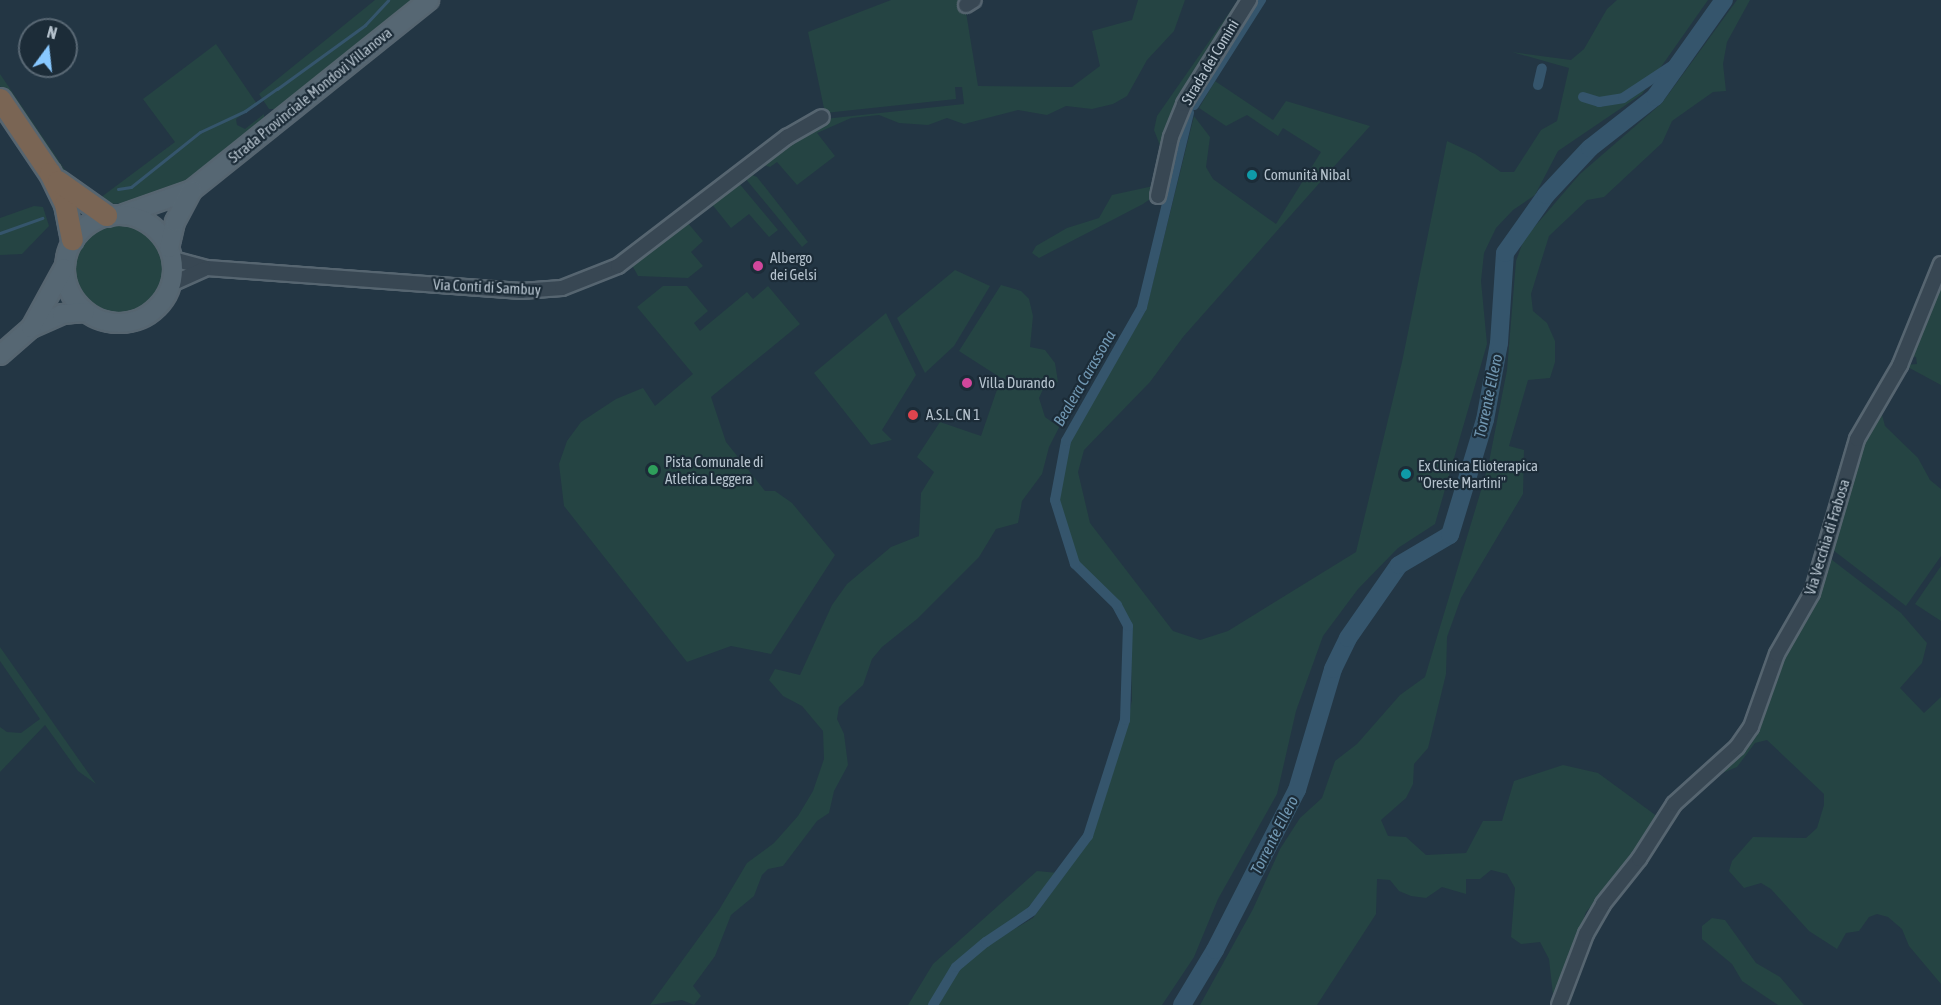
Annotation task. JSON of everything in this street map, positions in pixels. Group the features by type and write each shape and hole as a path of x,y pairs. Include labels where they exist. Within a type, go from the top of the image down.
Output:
{"highway":[{"path":"0,99 50,173 65,204 72,239"},
{"path":"50,173 72,194 116,215"}],"main road":[{"name":"Strada Provinciale Mondovì Villanova","path":"116,215 192,190 429,0"},
{"name":"Strada Provinciale Mondovì Villanova","path":"171,253 174,222 192,190"},
{"path":"0,355 31,328 62,314 85,312 115,323 134,321 161,303 171,284 171,253 149,224 116,215 91,221 72,239 64,268 31,328"},
{"path":"64,268 71,296 85,312"}],"street":[{"name":"Strada dei Comini","path":"1158,196 1171,137 1184,104 1249,0"},
{"name":"Via Conti di Sambuy","path":"171,253 207,268 532,291 571,286 618,266 787,137 822,117"},
{"name":"Via Vecchia di Frabosa","path":"1559,1005 1586,934 1603,904 1639,859 1670,808 1737,747 1751,727 1777,654 1812,593 1857,439 1900,365 1941,264"},
{"name":"Via Conti di Sambuy","path":"171,284 207,268"}],"green space":[{"path":"375,0 412,0 276,109 269,109 259,94"},
{"path":"891,0 964,0 978,86 1072,87 1100,66 1092,31 1132,20 1138,0 1185,0 1174,31 1147,60 1127,96 1113,104 1092,109 1066,106 1047,115 1018,110 964,124 947,118 928,125 899,123 879,115 851,118 817,133 835,156 797,185 777,162 770,167 760,164 824,119 964,104 962,87 955,87 956,99 825,113 808,32"},
{"path":"1238,0 1245,0 1164,156 1154,130 1157,116"},
{"path":"1617,0 1708,0 1642,94 1558,151 1535,195 1513,210 1496,228 1484,253 1481,281 1487,344 1435,524 1398,548 1358,589 1323,636 1296,711 1277,794 1218,899 1194,957 1162,1005 937,1005 958,969 989,944 1033,918 1089,841 1126,729 1132,700 1130,623 1122,607 1079,563 1059,499 1070,440 1146,310 1194,116 1210,137 1206,167 1213,179 1276,224 1321,152 1283,128 1278,136 1247,115 1226,126 1199,108 1215,81 1273,120 1286,101 1370,126 1183,337 1150,382 1084,450 1078,472 1090,523 1173,631 1200,640 1228,631 1356,552 1402,362 1447,141 1475,154 1501,172 1514,172 1541,130 1557,121 1569,68 1512,52 1571,60 1584,49 1607,9"},
{"path":"1737,0 1750,0 1727,42 1723,64 1726,91 1713,92 1672,121 1662,143 1604,197 1587,200 1549,236 1531,294 1533,311 1547,323 1555,341 1555,362 1550,378 1528,380 1509,446 1524,450 1523,494 1461,598 1447,637 1446,674 1428,748 1414,764 1413,784 1406,798 1381,820 1388,836 1406,837 1426,855 1466,853 1483,821 1502,821 1514,781 1563,765 1598,773 1658,817 1640,850 1586,912 1554,1004 1549,959 1540,942 1521,944 1511,937 1515,888 1507,874 1491,870 1480,879 1466,879 1466,894 1442,887 1426,898 1411,896 1399,891 1390,880 1377,879 1376,914 1317,1005 1200,1005 1253,909 1280,849 1300,818 1322,798 1335,761 1357,744 1400,695 1425,677 1488,467 1507,370 1516,261 1524,239 1580,174 1662,103"},
{"path":"216,44 257,104 236,119 237,125 245,129 264,114 264,118 190,180 141,203 104,204 79,192 60,172 0,86 0,74 65,170 100,198 175,142 143,99"},
{"path":"750,174 757,177 808,242 802,247 745,178"},
{"path":"738,182 778,230 769,237 749,214 731,228 711,203"},
{"path":"1158,185 1153,197 1143,204 1039,258 1032,253 1036,246 1067,228 1099,218 1112,195"},
{"path":"34,206 43,207 49,226 22,254 0,255 0,218"},
{"path":"119,222 137,225 152,236 163,251 166,269 163,287 152,302 137,313 119,316 101,313 86,302 75,287 72,269 75,251 86,236 101,225"},
{"path":"687,222 703,241 691,252 703,266 688,278 638,276 632,265"},
{"path":"955,270 990,286 954,346 925,373 897,318"},
{"path":"1941,270 1941,385 1904,365 1917,364 1916,357 1908,356"},
{"path":"1001,285 1021,291 1029,299 1033,316 1030,347 1045,350 1055,363 1058,382 1044,387 1039,398 1045,417 1052,422 1060,412 1068,410 1049,447 1042,474 1022,501 1018,523 996,529 979,557 917,619 882,647 872,659 863,685 839,707 837,719 844,734 848,765 834,791 829,813 817,821 783,866 768,869 762,875 754,896 731,915 715,956 693,986 701,996 694,1005 682,1000 650,1005 719,910 747,863 774,843 798,816 813,791 824,759 823,731 802,706 783,696 769,680 775,669 800,675 832,605 847,584 891,547 919,536 921,493 934,472 917,457 940,422 981,436 1001,378 959,351"},
{"name":"Pista Comunale di Atletica Leggera","path":"663,286 687,286 708,311 694,323 700,331 747,292 753,299 768,286 800,324 711,397 726,442 765,491 775,491 792,503 835,555 771,654 731,646 687,662 564,506 559,464 567,441 581,422 616,399 643,388 655,406 693,374 637,307"},
{"path":"886,313 916,375 882,430 892,440 871,445 814,373"},
{"path":"1881,411 1885,426 1918,458 1930,480 1941,489 1941,556 1906,606 1829,547 1854,457"},
{"path":"1827,556 1901,613 1927,643 1922,663 1900,688 1924,713 1941,697 1941,984 1909,946 1902,929 1888,917 1877,914 1869,917 1859,931 1846,933 1837,949 1809,931 1771,889 1761,883 1744,888 1729,871 1732,861 1753,837 1806,838 1817,828 1824,805 1824,794 1767,740 1755,743 1737,767 1715,776 1767,690"},
{"path":"1941,566 1941,621 1915,604"},
{"path":"0,647 96,784 78,771 45,725 0,772 0,727 7,732 21,733 40,719 0,661"},
{"path":"1037,871 1058,873 1019,918 983,939 955,963 929,1005 908,1005 933,964"},
{"path":"1712,918 1725,920 1756,963 1780,977 1804,1005 1778,1005 1742,981 1732,964 1702,939 1702,926"}],"waterway":[{"path":"118,189 131,187 200,132 245,111 277,89 365,25 388,0"},
{"path":"1194,105 1261,0"},
{"name":"Torrente Ellero","path":"1182,1005 1215,950 1297,790 1333,669 1348,638 1399,565 1450,535 1485,420 1499,343 1505,253 1546,195 1590,148 1655,97 1724,0"},
{"path":"1583,97 1599,102 1623,98 1682,59"},
{"path":"1538,85 1542,68"},
{"name":"Bealera Carassona","path":"933,1005 956,967 986,942 1032,911 1088,836 1125,720 1128,626 1117,605 1075,564 1055,500 1066,441 1142,307 1189,113"},
{"path":"0,233 42,218"}],"place":[{"name":"Comunità Nibal","path":"1252,175"},
{"name":"Albergo dei Gelsi","path":"758,266"},
{"name":"Villa Durando","path":"967,383"},
{"name":"A.S.L. CN 1","path":"913,415"},
{"name":"Pista Comunale di Atletica Leggera","path":"653,470"},
{"name":"Ex Clinica Elioterapica \"Oreste Martini\"","path":"1406,474"}]}
